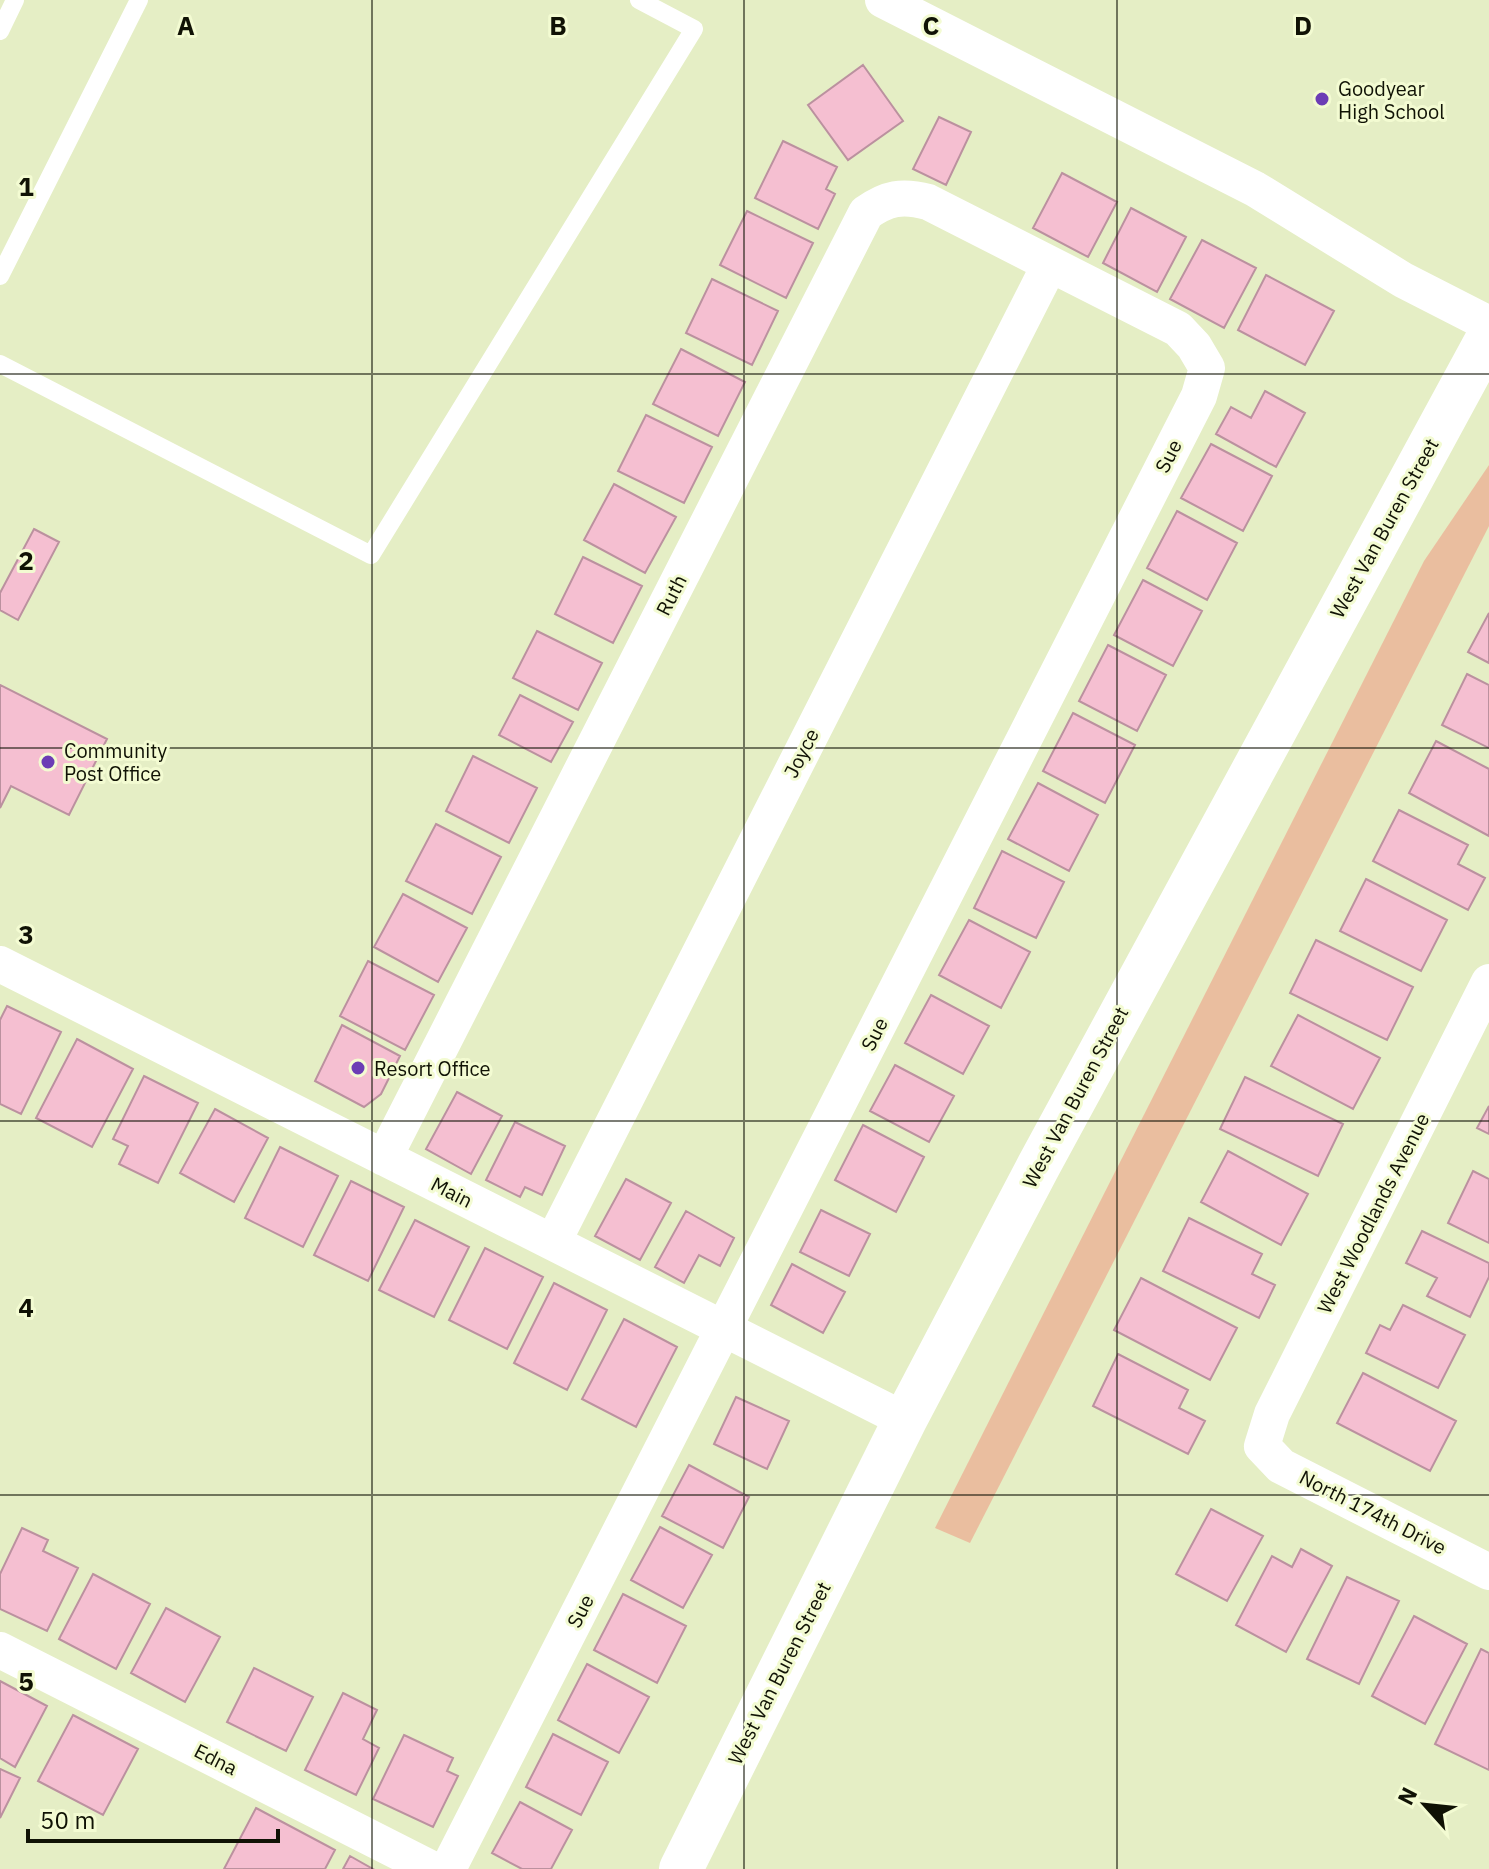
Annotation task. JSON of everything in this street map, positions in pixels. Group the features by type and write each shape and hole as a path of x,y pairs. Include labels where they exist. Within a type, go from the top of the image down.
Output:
{"main road":[{"name":"West Van Buren Street","path":"681,1869 905,1420 1101,1047 1489,336"}],"street":[{"path":"883,0 1255,189 1403,280 1489,324"},
{"name":"Ruth","path":"384,1158 866,213 883,201 906,196 928,202 1050,264"},
{"name":"Joyce","path":"553,1242 1050,264"},
{"name":"Sue","path":"448,1869 1199,396 1207,368 1194,346 1178,329 1050,264"},
{"name":"Main","path":"0,964 905,1420"},
{"name":"West Woodlands Avenue","path":"1262,1446 1272,1414 1489,982"},
{"name":"North 174th Drive","path":"1262,1446 1281,1466 1489,1572"},
{"name":"Edna","path":"0,1650 432,1869"}],"lane":[{"path":"0,31 15,0"},
{"path":"0,276 139,0"},
{"path":"0,364 371,555 694,29 639,0"}],"shaded area":[{"path":"1489,465 1489,526 970,1543 935,1528 1424,561"}],"building":[{"path":"863,65 903,121 848,160 808,105"},
{"path":"939,117 971,132 946,185 913,169"},
{"path":"783,141 837,167 826,189 835,194 818,229 755,198"},
{"path":"1062,173 1117,202 1088,257 1033,228"},
{"path":"1131,208 1186,237 1157,292 1103,263"},
{"path":"747,211 813,243 786,298 720,265"},
{"path":"1202,240 1256,268 1224,328 1170,299"},
{"path":"1266,275 1334,311 1305,365 1238,330"},
{"path":"712,279 778,311 752,365 686,333"},
{"path":"681,349 745,382 718,436 653,404"},
{"path":"1265,391 1305,413 1276,467 1216,434 1231,407 1251,418"},
{"path":"646,415 712,447 684,503 618,471"},
{"path":"1211,444 1272,476 1243,531 1181,498"},
{"path":"614,484 676,517 645,573 584,540"},
{"path":"1177,511 1237,543 1207,600 1147,568"},
{"path":"34,529 59,542 18,620 0,610 0,593"},
{"path":"583,557 642,586 613,643 555,614"},
{"path":"1143,580 1202,611 1173,666 1114,635"},
{"path":"1489,613 1489,663 1468,652"},
{"path":"537,631 602,663 578,710 513,678"},
{"path":"1108,645 1166,675 1137,731 1079,701"},
{"path":"1467,674 1489,685 1489,748 1442,725"},
{"name":"Community Post Office","path":"0,685 107,739 69,815 11,786 0,808"},
{"path":"520,695 573,722 551,762 499,735"},
{"path":"1073,713 1135,745 1105,803 1043,771"},
{"path":"1436,741 1489,769 1489,836 1409,793"},
{"path":"473,756 537,788 509,843 446,811"},
{"path":"1038,783 1098,815 1069,871 1008,839"},
{"path":"1399,810 1468,845 1458,864 1485,878 1468,910 1373,861"},
{"path":"436,824 501,857 472,914 406,881"},
{"path":"1002,851 1064,882 1036,938 974,908"},
{"path":"1366,879 1447,920 1421,971 1340,931"},
{"path":"403,894 467,928 438,982 374,947"},
{"path":"969,920 1030,952 1001,1008 939,975"},
{"path":"1316,940 1413,987 1387,1040 1290,993"},
{"path":"368,961 434,995 405,1050 340,1016"},
{"path":"931,995 989,1026 963,1074 905,1043"},
{"path":"7,1006 61,1032 21,1114 0,1104 0,1020"},
{"path":"1298,1015 1380,1058 1353,1109 1271,1066"},
{"name":"Resort Office","path":"342,1025 400,1056 381,1094 364,1107 315,1081"},
{"path":"77,1039 133,1069 92,1147 36,1118"},
{"path":"895,1065 954,1096 929,1142 870,1111"},
{"path":"144,1076 198,1103 158,1183 119,1164 128,1146 113,1139"},
{"path":"1245,1077 1343,1124 1318,1176 1220,1129"},
{"path":"457,1092 502,1116 471,1174 426,1149"},
{"path":"1489,1106 1489,1134 1477,1128"},
{"path":"215,1109 268,1138 234,1202 180,1173"},
{"path":"515,1122 565,1146 542,1195 525,1187 520,1197 486,1180"},
{"path":"863,1125 924,1157 896,1212 835,1180"},
{"path":"280,1147 338,1176 303,1247 245,1218"},
{"path":"1228,1151 1308,1194 1281,1245 1201,1202"},
{"path":"1473,1171 1489,1179 1489,1243 1448,1223"},
{"path":"626,1179 671,1203 640,1260 595,1236"},
{"path":"351,1181 404,1207 368,1281 314,1255"},
{"path":"821,1210 870,1234 849,1276 800,1252"},
{"path":"686,1211 734,1238 720,1266 699,1255 684,1283 655,1267"},
{"path":"1189,1218 1262,1254 1252,1274 1275,1285 1259,1318 1163,1271"},
{"path":"415,1220 469,1247 434,1317 379,1290"},
{"path":"1422,1231 1489,1263 1489,1277 1470,1317 1427,1296 1437,1278 1406,1263"},
{"path":"485,1248 543,1277 507,1349 449,1320"},
{"path":"792,1264 845,1292 823,1333 771,1305"},
{"path":"1141,1278 1237,1328 1210,1380 1114,1330"},
{"path":"554,1283 607,1310 567,1390 514,1363"},
{"path":"1403,1305 1465,1335 1438,1388 1366,1353 1380,1325 1390,1330"},
{"path":"624,1319 677,1347 636,1427 582,1399"},
{"path":"1118,1354 1188,1390 1179,1408 1205,1421 1188,1454 1093,1406"},
{"path":"1363,1373 1456,1421 1430,1471 1337,1423"},
{"path":"736,1397 789,1421 767,1469 714,1444"},
{"path":"689,1465 749,1497 723,1548 662,1516"},
{"path":"1211,1509 1263,1536 1227,1601 1176,1574"},
{"path":"660,1527 712,1555 683,1608 631,1580"},
{"path":"22,1528 48,1540 43,1551 78,1568 47,1631 0,1609 0,1574"},
{"path":"1301,1549 1332,1566 1286,1652 1236,1625 1272,1556 1292,1567"},
{"path":"93,1574 150,1604 116,1669 59,1639"},
{"path":"1347,1577 1399,1601 1359,1684 1307,1659"},
{"path":"623,1594 686,1626 657,1683 594,1650"},
{"path":"166,1608 220,1637 185,1702 131,1673"},
{"path":"1414,1616 1467,1644 1425,1724 1372,1696"},
{"path":"1481,1649 1489,1653 1489,1770 1435,1744"},
{"path":"587,1664 649,1697 619,1753 558,1720"},
{"path":"254,1668 313,1697 286,1751 227,1722"},
{"path":"0,1681 47,1706 15,1767 0,1758"},
{"path":"343,1693 377,1710 363,1739 379,1748 356,1795 305,1770"},
{"path":"73,1715 138,1749 103,1815 38,1781"},
{"path":"553,1734 608,1762 581,1815 526,1787"},
{"path":"404,1735 453,1758 447,1771 458,1776 433,1827 373,1799"},
{"path":"0,1769 20,1778 0,1818"},
{"path":"520,1802 572,1830 551,1869 522,1869 492,1853"},
{"path":"256,1808 335,1850 325,1869 224,1869"},
{"path":"350,1856 373,1869 343,1869"}],"place":[{"name":"Goodyear High School","path":"1322,99"},
{"name":"Community Post Office","path":"48,762"},
{"name":"Resort Office","path":"358,1068"}]}
